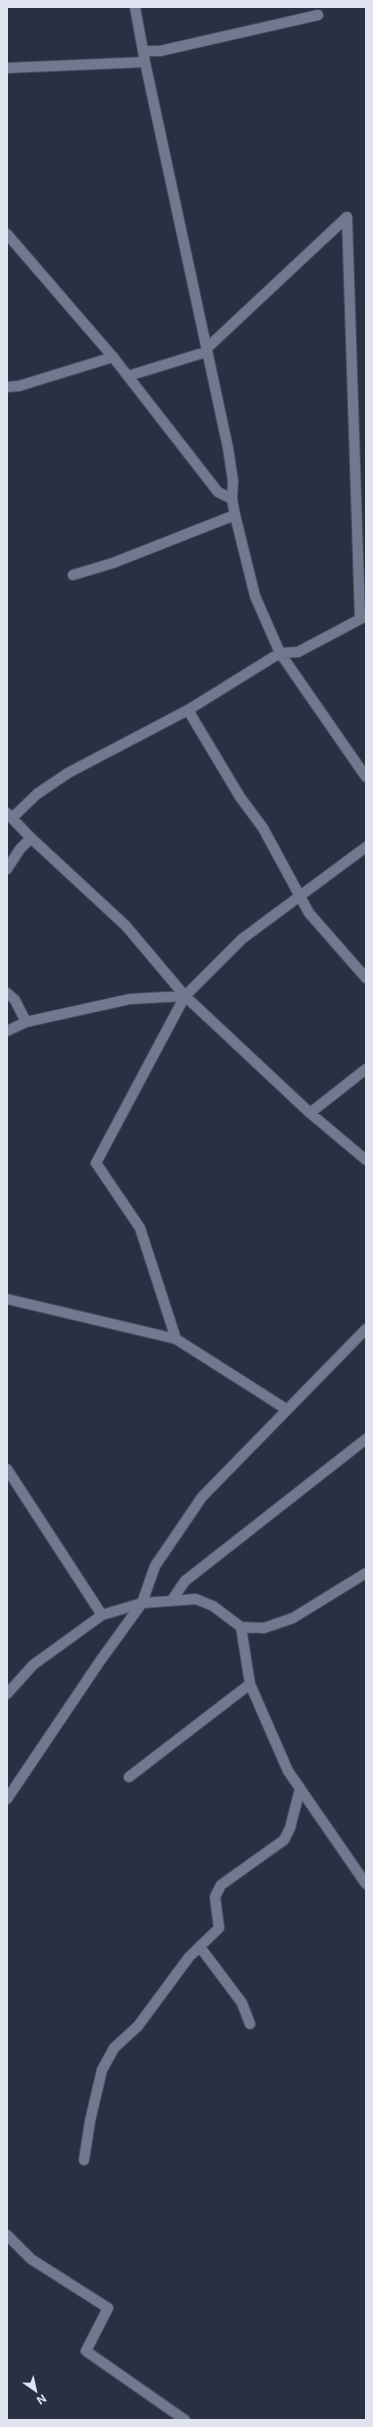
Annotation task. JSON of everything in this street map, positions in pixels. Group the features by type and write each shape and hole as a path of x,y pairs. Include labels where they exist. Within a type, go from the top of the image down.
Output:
{"street":[{"path":"135,7 145,62 228,448 233,481 232,499 235,515 255,596 280,653 366,777"},
{"path":"143,51 160,51 318,15"},
{"path":"7,68 145,62"},
{"path":"128,376 206,351 347,217 363,617 298,652 280,653 188,710 68,773 10,815 31,838 126,926 185,996 310,1113 366,1160"},
{"path":"7,234 113,357 218,492 232,499"},
{"path":"7,387 19,386 113,357"},
{"path":"73,575 113,563 235,515"},
{"path":"188,710 240,797 263,828 309,913 366,978"},
{"path":"7,869 20,849 31,838"},
{"path":"176,1339 140,1228 96,1163 185,996 242,939 366,847"},
{"path":"7,993 15,1000 26,1022"},
{"path":"7,1031 26,1022 130,999 185,996"},
{"path":"310,1113 366,1069"},
{"path":"7,1298 176,1339 286,1409"},
{"path":"7,1799 100,1660 142,1603 155,1566 202,1498 286,1409 366,1329"},
{"path":"172,1600 185,1582 366,1439"},
{"path":"7,1469 102,1615"},
{"path":"7,1694 33,1665 102,1615 142,1603 196,1599 213,1606 241,1627 264,1628 293,1618 366,1572"},
{"path":"241,1627 250,1684 288,1771 366,1884"},
{"path":"129,1777 250,1684"},
{"path":"84,2160 90,2121 102,2070 114,2048 138,2026 189,1957 219,1928 215,1897 221,1885 284,1840 290,1828 300,1789"},
{"path":"200,1947 242,2003 250,2024"},
{"path":"7,2235 31,2259 108,2308 86,2351 185,2420"}]}
